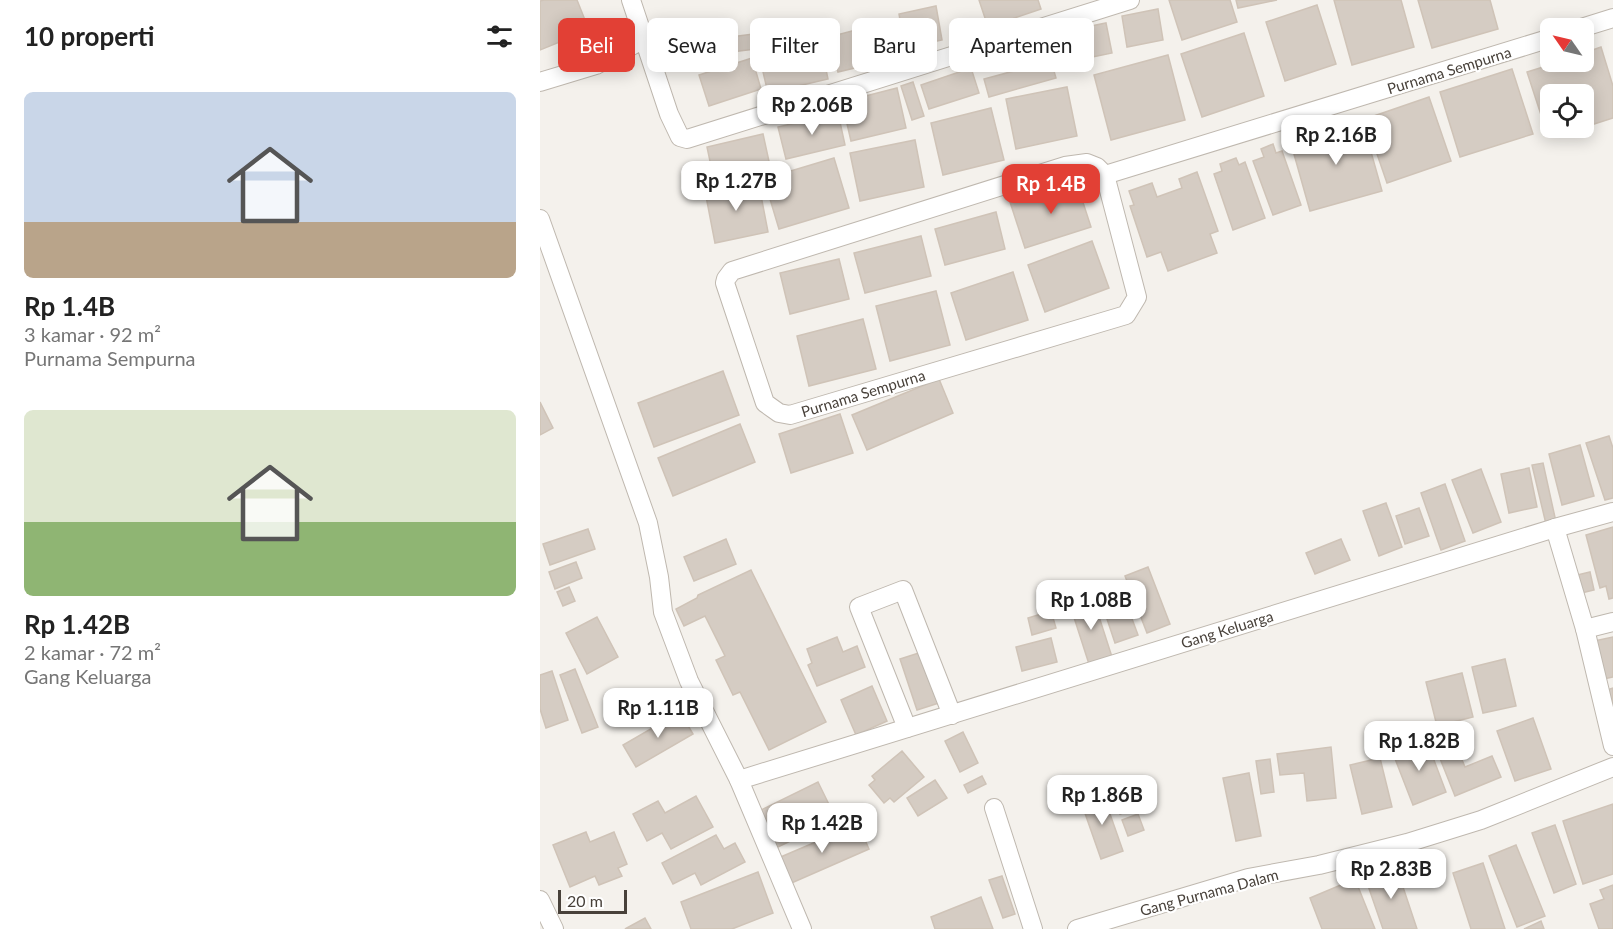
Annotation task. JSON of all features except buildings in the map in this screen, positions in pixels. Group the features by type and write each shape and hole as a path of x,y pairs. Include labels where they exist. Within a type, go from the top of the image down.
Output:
{"street":[{"path":"631,0 669,114 680,137 687,139 1130,0"},
{"path":"1594,24 1613,18"},
{"path":"540,82 596,65 644,39"},
{"name":"Purnama Sempurna","path":"1105,175 1540,41"},
{"name":"Purnama Sempurna","path":"1092,164 1105,175 1137,297 1126,315 790,415 779,413 765,403 725,283 732,271 1065,166 1092,164"},
{"path":"540,219 648,524 659,577 663,612 689,681 739,780 802,929"},
{"name":"Gang Keluarga","path":"739,780 1613,512"},
{"path":"1555,528 1585,629 1613,746"},
{"path":"907,728 859,607 903,590 952,715"},
{"path":"1585,629 1613,622"},
{"name":"Gang Purnama Dalam","path":"1077,929 1248,878 1318,865 1407,843 1481,820 1613,767"},
{"path":"994,808 1033,929"},
{"path":"540,900 554,929"}]}
